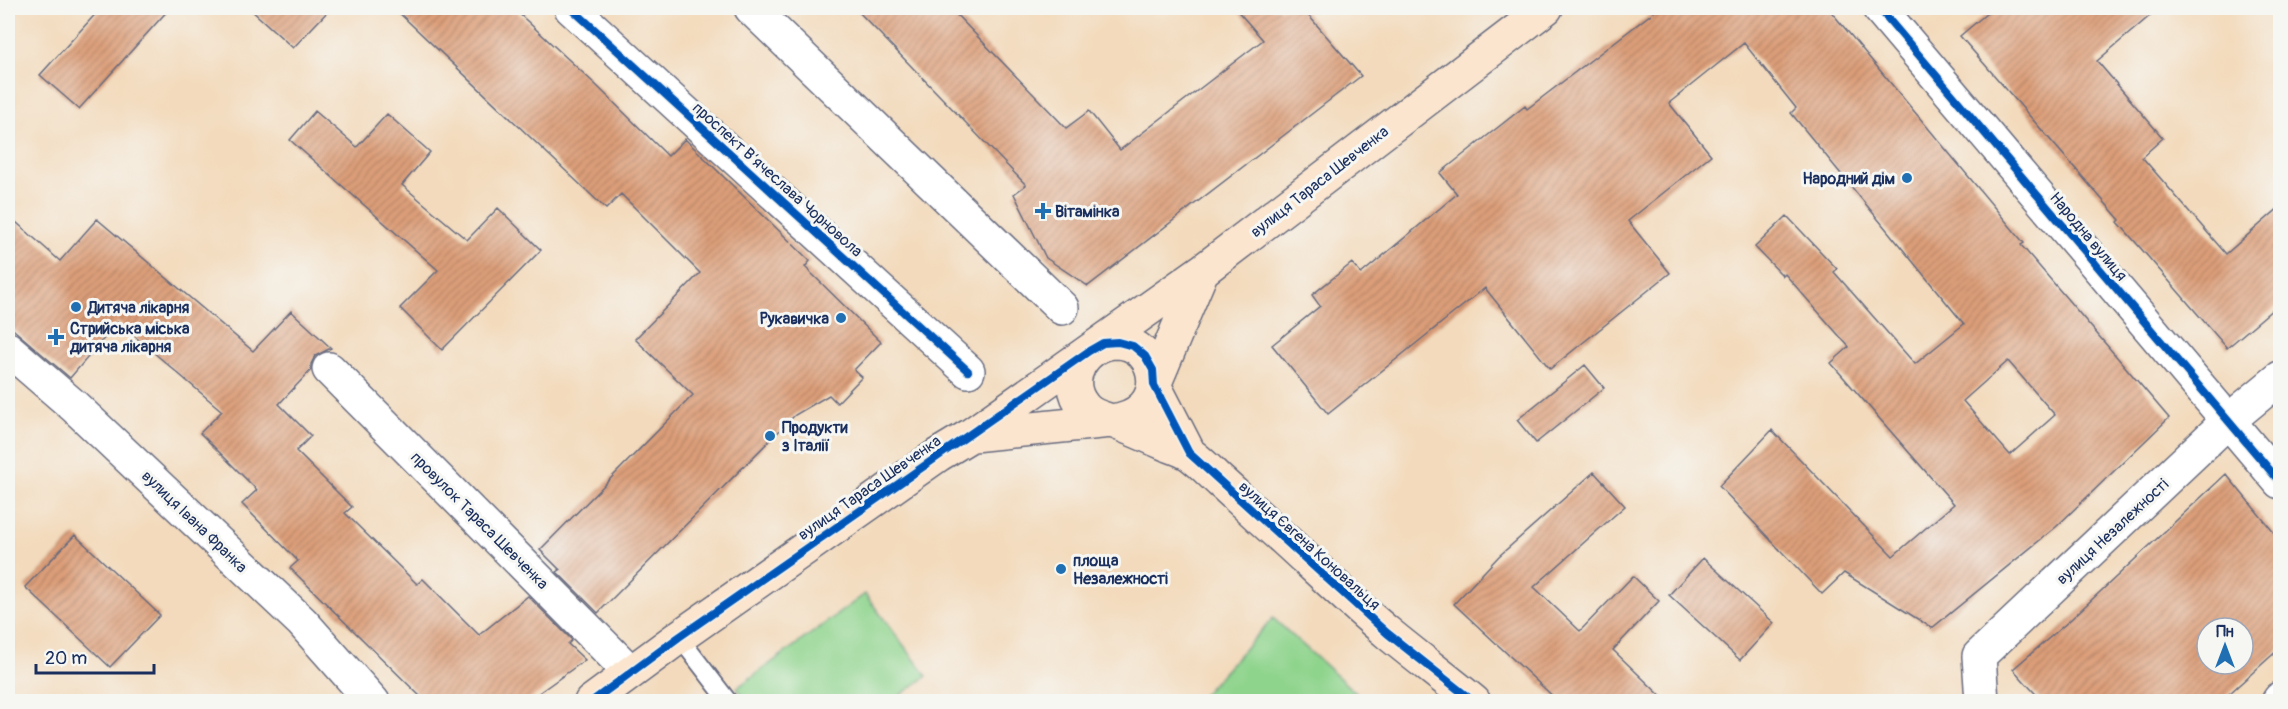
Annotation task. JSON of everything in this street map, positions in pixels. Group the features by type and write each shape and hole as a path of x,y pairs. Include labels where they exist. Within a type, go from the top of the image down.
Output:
{"main road":[{"name":"вулиця Тараса Шевченка","path":"591,702 679,637 938,455 971,435 1202,271 1546,8"},
{"path":"1111,421 1126,420 1140,412 1150,400 1154,385 1202,271"},
{"name":"вулиця Тараса Шевченка","path":"1111,421 1096,416 1084,407 1077,393 1075,378 1079,363 1089,351 1103,343 1118,342 1134,346 1145,356 1153,370 1154,385"},
{"name":"вулиця Євгена Коновальця","path":"1154,385 1189,453"},
{"name":"вулиця Євгена Коновальця","path":"971,435 1111,421 1189,453 1387,633 1474,702"}],"street":[{"name":"проспект Вʼячеслава Чорновола","path":"571,8 968,370"},
{"path":"751,8 1062,308"},
{"name":"Народна вулиця","path":"1878,8 2280,482"},
{"name":"вулиця Івана Франка","path":"8,349 75,407 302,622 373,702"},
{"name":"провулок Тараса Шевченка","path":"329,369 630,672"},
{"name":"вулиця Незалежності","path":"1982,702 1979,656 2228,421 2280,378"}],"lane":[{"path":"679,637 729,702"}],"green space":[{"path":"865,594 927,676 892,701 747,701 737,688"},
{"path":"1273,618 1357,694 1350,701 1205,702 1200,698"}],"building":[{"path":"101,8 170,8 79,109 40,75"},
{"path":"249,8 331,8 293,48"},
{"path":"394,8 513,8 668,156 685,139 810,261 805,267 881,342 854,370 862,377 837,403 829,395 795,415 598,613 557,572 560,570 540,550 693,395 635,339 700,273 621,194 606,209"},
{"path":"855,8 950,8 1066,128 1089,111 1120,150 1263,40 1235,8 1302,8 1361,76 1088,286 1046,258 1014,194 1026,185"},
{"path":"1659,8 1828,8 2024,243 2021,245 2169,418 2056,527 1932,628 1844,573 1822,594 1719,486 1772,430 1893,556 1954,504 1831,363 1849,347 1785,274 1783,276 1755,247 1787,216 1837,269 1834,272 1915,364 1964,324 1791,113 1796,108 1744,43 1669,103 1711,155 1628,221 1670,273 1550,369 1485,288 1328,414 1272,345 1320,306 1312,295 1352,263 1361,274 1457,194 1440,173 1525,106 1527,109","holes":["2008,361 2055,415 2010,455 1963,401"]},
{"path":"1993,8 2159,8 2097,61 2163,138 2142,157 2226,254 2280,207 2280,303 2227,348 2118,222 2120,220 1960,36"},
{"path":"315,111 357,147 387,114 430,152 402,185 467,240 498,208 541,250 442,350 400,308 438,270 290,140"},
{"path":"8,215 60,261 97,219 253,351 291,311 331,348 315,356 311,370 279,404 311,436 296,451 352,507 345,513 417,584 423,579 479,635 528,596 572,640 568,644 585,660 526,702 426,702 290,568 298,561 242,504 257,490 200,433 222,411 118,322 70,378 8,325"},
{"path":"1585,365 1604,388 1536,443 1517,420"},
{"path":"1594,472 1625,506 1534,587 1580,631 1633,576 1659,601 1613,650 1667,702 1559,702 1454,604 1499,556"},
{"path":"2226,474 2280,540 2280,648 2255,670 2255,616 2195,616 2195,676 2249,676 2220,702 2043,702 2013,669 2069,621"},
{"path":"75,535 160,615 110,667 25,587"},
{"path":"1703,558 1774,623 1740,660 1669,595"}],"cycle path":[{"path":"571,8 968,371"},
{"path":"1879,8 2280,482"},
{"path":"591,702 679,637 1089,351 1103,343 1118,342 1133,346 1145,356 1153,370 1154,385 1189,453 1387,633 1474,702"}],"place":[{"name":"Народний дім","path":"1907,178"},
{"name":"Вітамінка","path":"1043,211"},
{"name":"Дитяча лікарня","path":"76,307"},
{"name":"Рукавичка","path":"841,318"},
{"name":"Стрийська міська дитяча лікарня","path":"56,337"},
{"name":"Продукти з Італії","path":"770,436"},
{"name":"площа Незалежності","path":"1061,569"}]}
